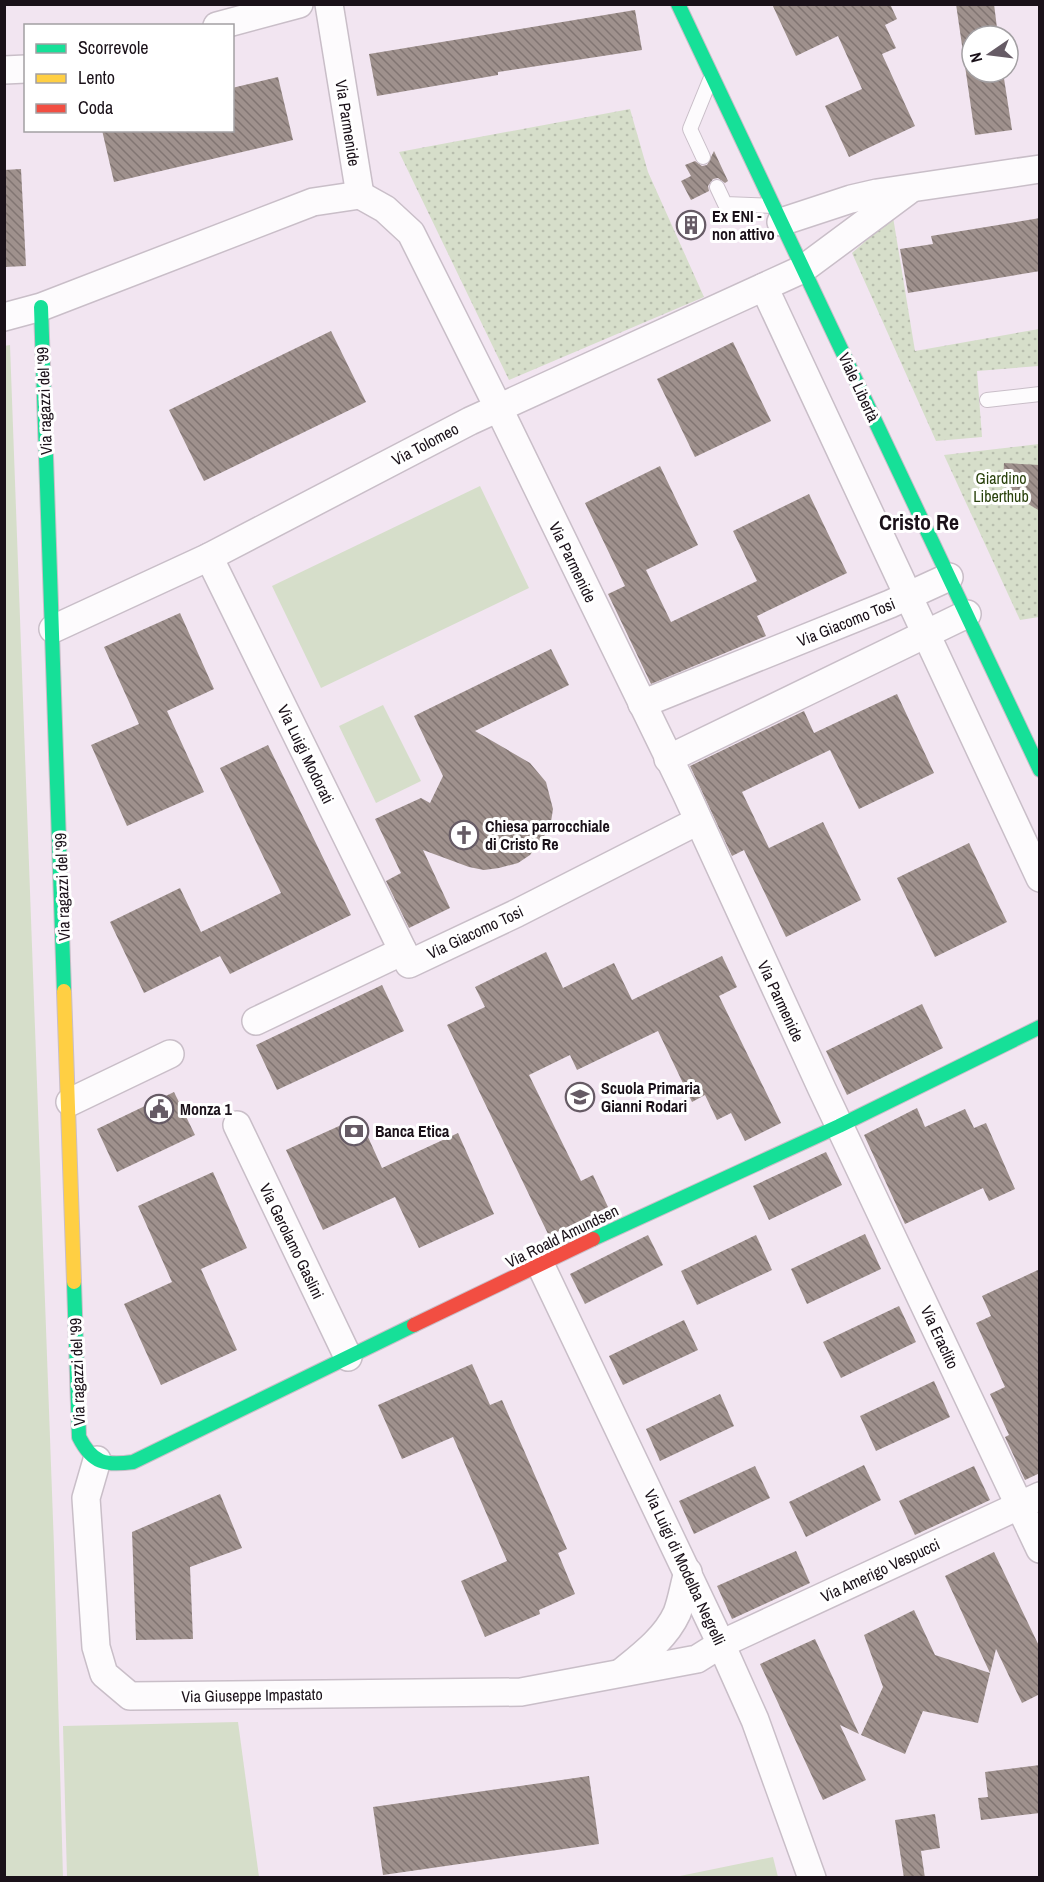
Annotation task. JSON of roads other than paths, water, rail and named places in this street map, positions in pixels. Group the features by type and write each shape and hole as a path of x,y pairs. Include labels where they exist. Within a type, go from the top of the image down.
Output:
{"street":[{"path":"224,24 299,4"},
{"name":"Via Parmenide","path":"329,4 360,195 385,209 411,233 499,409 698,821 839,1126"},
{"name":"Viale Libertà","path":"678,4 1040,770"},
{"path":"4,70 24,69"},
{"path":"778,214 851,199 1040,169"},
{"name":"Via Tolomeo","path":"52,629 209,557 499,409 803,269 908,191"},
{"path":"4,317 41,307 313,202 360,195"},
{"path":"764,287 1040,878"},
{"name":"Via ragazzi del '99","path":"41,307 70,1102 79,1437 86,1451 97,1460"},
{"name":"Via Luigi Modorati","path":"209,557 403,951"},
{"name":"Via Giacomo Tosi","path":"642,705 949,577"},
{"path":"668,759 925,632 967,614"},
{"name":"Via Giacomo Tosi","path":"256,1022 403,951 409,964 517,913 698,821"},
{"name":"Via Roald Amundsen","path":"97,1460 114,1465 133,1462 540,1264 839,1126 1040,1027"},
{"path":"70,1102 170,1054"},
{"name":"Via Gerolamo Gaslini","path":"237,1125 348,1357"},
{"name":"Via Eraclito","path":"839,1126 1029,1500 1040,1549"},
{"name":"Via Luigi di Modelba Negrelli","path":"540,1264 688,1572 755,1720 812,1878"},
{"name":"Via Giuseppe Impastato","path":"97,1460 86,1498 96,1647 104,1674 130,1696 521,1692 697,1659 721,1644"},
{"name":"Via Amerigo Vespucci","path":"721,1644 1029,1500"},
{"name":"Via Giuseppe Impastato","path":"622,1672 648,1651 665,1632 677,1612 688,1572"}],"lane":[{"path":"703,157 690,129 712,75"},
{"path":"717,187 725,204 778,214"},
{"path":"987,400 1040,394"}],"place":[{"name":"Ex ENI - non attivo","path":"691,225"},
{"name":"Chiesa parrocchiale di Cristo Re","path":"464,835"},
{"name":"Scuola Primaria Gianni Rodari","path":"580,1097"},
{"name":"Monza 1","path":"159,1109"},
{"name":"Banca Etica","path":"354,1131"}],"district":[{"name":"Cristo Re","path":"919,522"}],"park label":[{"name":"Giardino Liberthub","path":"1001,487"}]}
